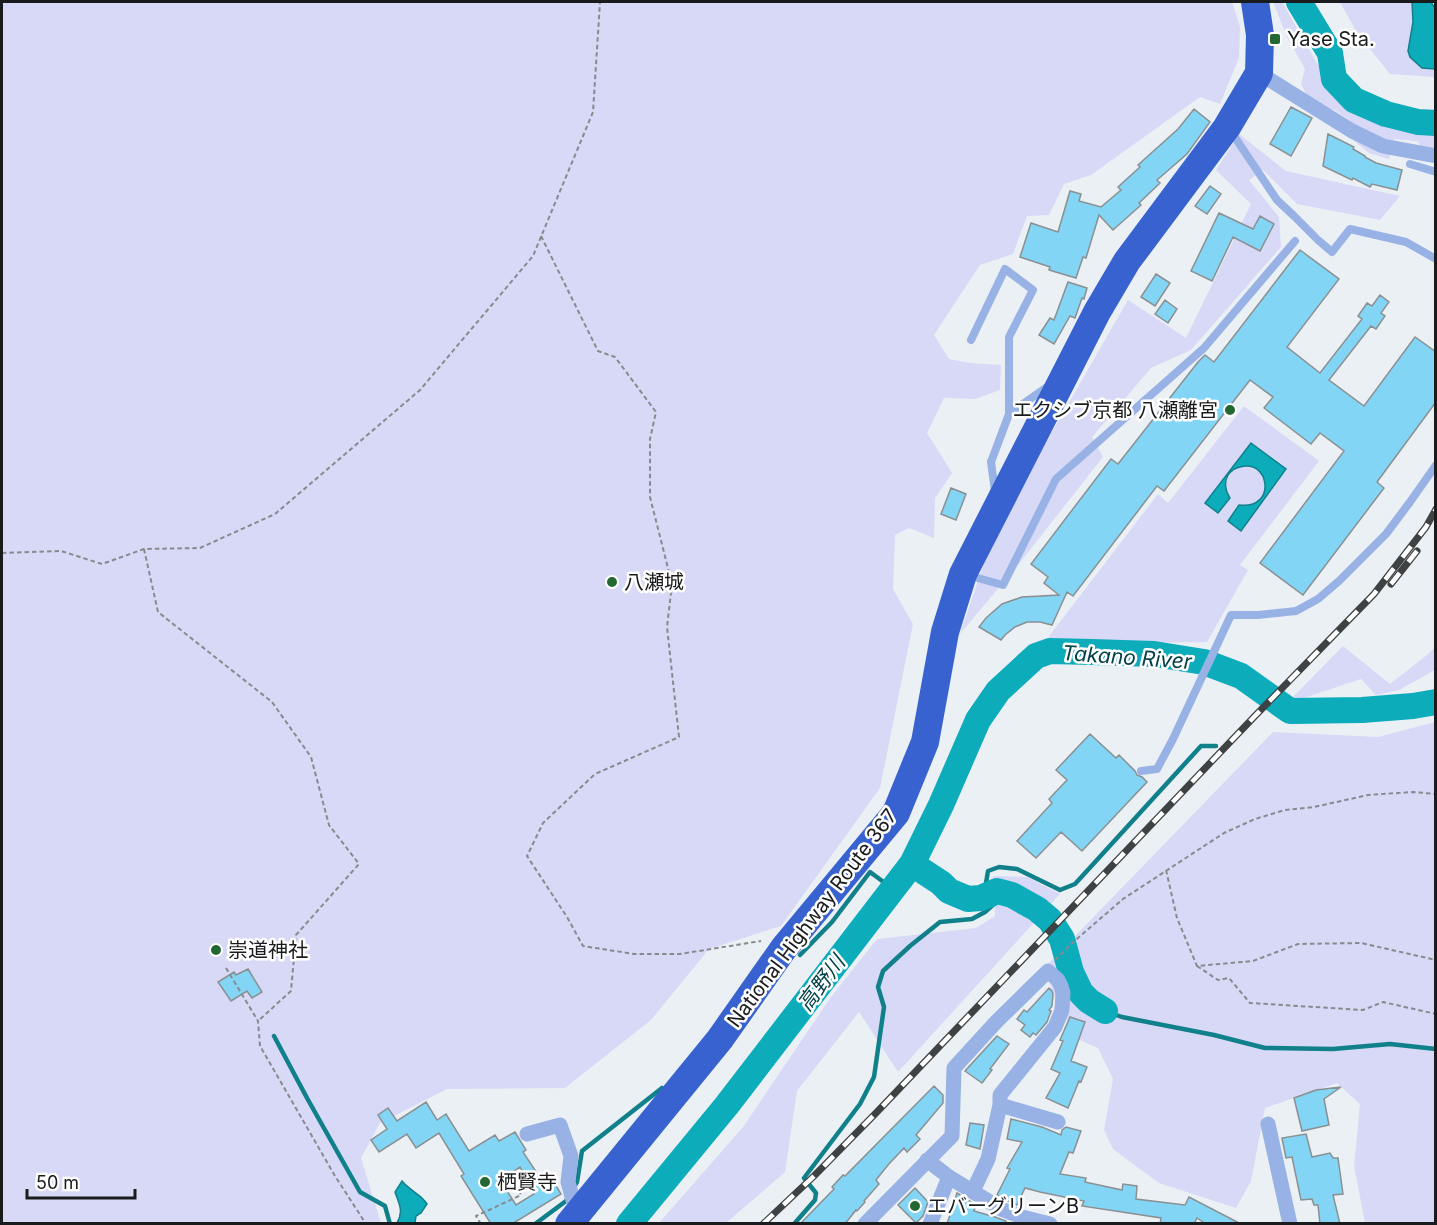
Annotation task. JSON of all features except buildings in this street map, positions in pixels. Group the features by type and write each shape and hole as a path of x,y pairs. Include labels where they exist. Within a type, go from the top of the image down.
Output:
{"highway":[{"name":"National Highway Route 367","path":"575,1216 720,1039 784,948 896,813 925,742 945,632 963,574 1097,312 1127,261 1227,127 1259,73 1260,35 1255,2"}],"street":[{"path":"1259,73 1372,141 1383,146 1436,156"},
{"path":"865,1224 952,1136 954,1068 996,1022 1048,971 1061,986 1062,1010 1055,1027 1000,1095 1000,1105 988,1158 973,1191"},
{"path":"1000,1105 1058,1122"},
{"path":"1268,1124 1290,1224"},
{"path":"527,1134 560,1125 571,1156 568,1182 575,1216"},
{"path":"927,1160 949,1177 1021,1220 1050,1224"},
{"path":"930,1224 949,1177"}],"lane":[{"path":"1227,127 1277,200 1306,230 1332,252 1350,229 1406,242 1436,259"},
{"path":"1410,164 1436,172"},
{"path":"963,574 1003,585 1056,479 1204,348 1306,230"},
{"path":"971,340 1005,269 1033,290 1009,337 1009,414 991,462 997,508"},
{"path":"1009,414 1065,375"},
{"path":"1141,771 1157,769 1231,615 1296,611 1318,599 1386,534 1436,465"}],"path":[{"path":"2,553 61,551 102,564 144,549 200,548 275,514 420,390 532,256 593,112 600,2"},
{"path":"541,236 598,351 615,357 656,412 650,439 650,497 672,584 667,627 679,737 595,774 543,823 526,856 567,917 583,946 634,954 680,954 758,943 767,939"},
{"path":"144,549 158,612 272,702 311,757 329,825 360,864 296,935 291,991 258,1021"},
{"path":"1059,955 1123,899 1224,833 1255,819 1285,810 1314,807 1368,795 1413,792 1436,794"},
{"path":"1166,870 1177,918 1197,966 1218,981 1228,978 1250,1003 1363,1010 1383,1002 1436,1014"},
{"path":"1197,966 1253,961 1298,944 1361,943 1436,960"},
{"path":"226,968 258,1021 260,1046 335,1176 366,1224"},
{"path":"481,1224 476,1216 521,1195 520,1193"}],"shaded area":[{"path":"2,2 1232,2 1240,27 1239,58 1220,104 1200,97 1091,175 1064,184 1049,215 1027,216 1013,254 980,265 934,335 949,359 1001,365 1000,390 975,399 944,398 927,433 952,473 935,498 934,538 909,528 895,535 893,589 913,624 880,788 781,926 709,949 651,1020 565,1088 447,1089 380,1123 361,1158 381,1223 2,1224"},
{"path":"1273,2 1282,2 1317,63 1351,102 1395,127 1435,133 1435,152 1424,150 1417,141 1394,139 1389,159 1369,153 1353,140 1358,127 1335,110 1310,102 1301,84 1305,69 1287,37"},
{"path":"1340,2 1412,2 1413,22 1408,51 1422,68 1435,69 1435,77 1390,74 1357,33"},
{"path":"1239,134 1286,171 1400,196 1380,220 1297,204 1263,170 1249,180 1279,217 1281,247 1191,350 1151,368 1092,437 1103,457 960,634 984,563 1044,446 1128,300 1186,338 1251,204 1216,170"},
{"path":"1244,406 1319,461 1240,565 1248,570 1207,642 1043,644 1158,494 1168,503"},
{"path":"1343,646 1390,684 1435,647 1435,670 1399,690 1376,695 1361,679 1295,701 1293,697"},
{"path":"1435,722 1435,1223 1365,1223 1354,1166 1360,1104 1337,1083 1265,1108 1251,1181 1236,1208 1159,1183 1113,1149 1104,1130 1113,1079 1098,1048 1077,1039 1054,995 1044,968 1273,732 1378,737"},
{"path":"993,876 1027,877 1060,894 898,1072 859,1012 797,1091 785,1172 726,1223 659,1223 743,1127 831,997 877,939 976,928 995,916"}],"water":[{"path":"1412,2 1431,2 1435,8 1435,69 1422,68 1410,57 1408,51 1413,22"},
{"path":"1251,443 1286,469 1241,531 1228,521 1239,505 1251,504 1259,500 1264,493 1263,476 1258,470 1250,466 1240,467 1229,474 1226,487 1230,498 1218,513 1205,503"},
{"path":"402,1181 427,1204 416,1216 415,1223 397,1223 400,1211 395,1192"}],"waterway":[{"name":"Takano River","path":"1299,2 1330,53 1334,79 1354,100 1386,114 1418,122 1436,123"},
{"name":"高野川","path":"629,1224 727,1105 912,864 978,720 998,691 1036,656 1050,651 1154,654 1204,662 1241,676 1290,711 1362,710 1436,702"},
{"path":"794,1224 815,1200 816,1193 804,1178 860,1104 874,1077 884,1007 878,987 883,971 940,922 972,919 995,903 986,883 988,871 999,867 1017,869 1060,890 1075,884 1201,746 1216,746"},
{"path":"912,864 949,891 968,899 981,898 997,891 1012,895 1037,909 1050,920 1062,939 1071,972 1081,993 1105,1011"},
{"path":"800,955 832,922 870,872 893,889"},
{"path":"1105,1011 1122,1017 1214,1035 1265,1048 1333,1049 1390,1044 1436,1049"},
{"path":"274,1036 360,1192 385,1206 390,1224"},
{"path":"573,1189 577,1182 582,1151 662,1088"},
{"path":"535,1224 566,1201 569,1196"}],"railway":[{"path":"763,1224 876,1113 1374,594 1426,527 1436,509"},
{"path":"1391,584 1417,551"}],"place":[{"name":"Yase Sta.","path":"1275,39"},
{"name":"エクシブ京都 八瀬離宮","path":"1230,410"},
{"name":"八瀬城","path":"612,582"},
{"name":"崇道神社","path":"216,950"},
{"name":"栖賢寺","path":"485,1182"},
{"name":"エバーグリーンB","path":"915,1206"}]}
